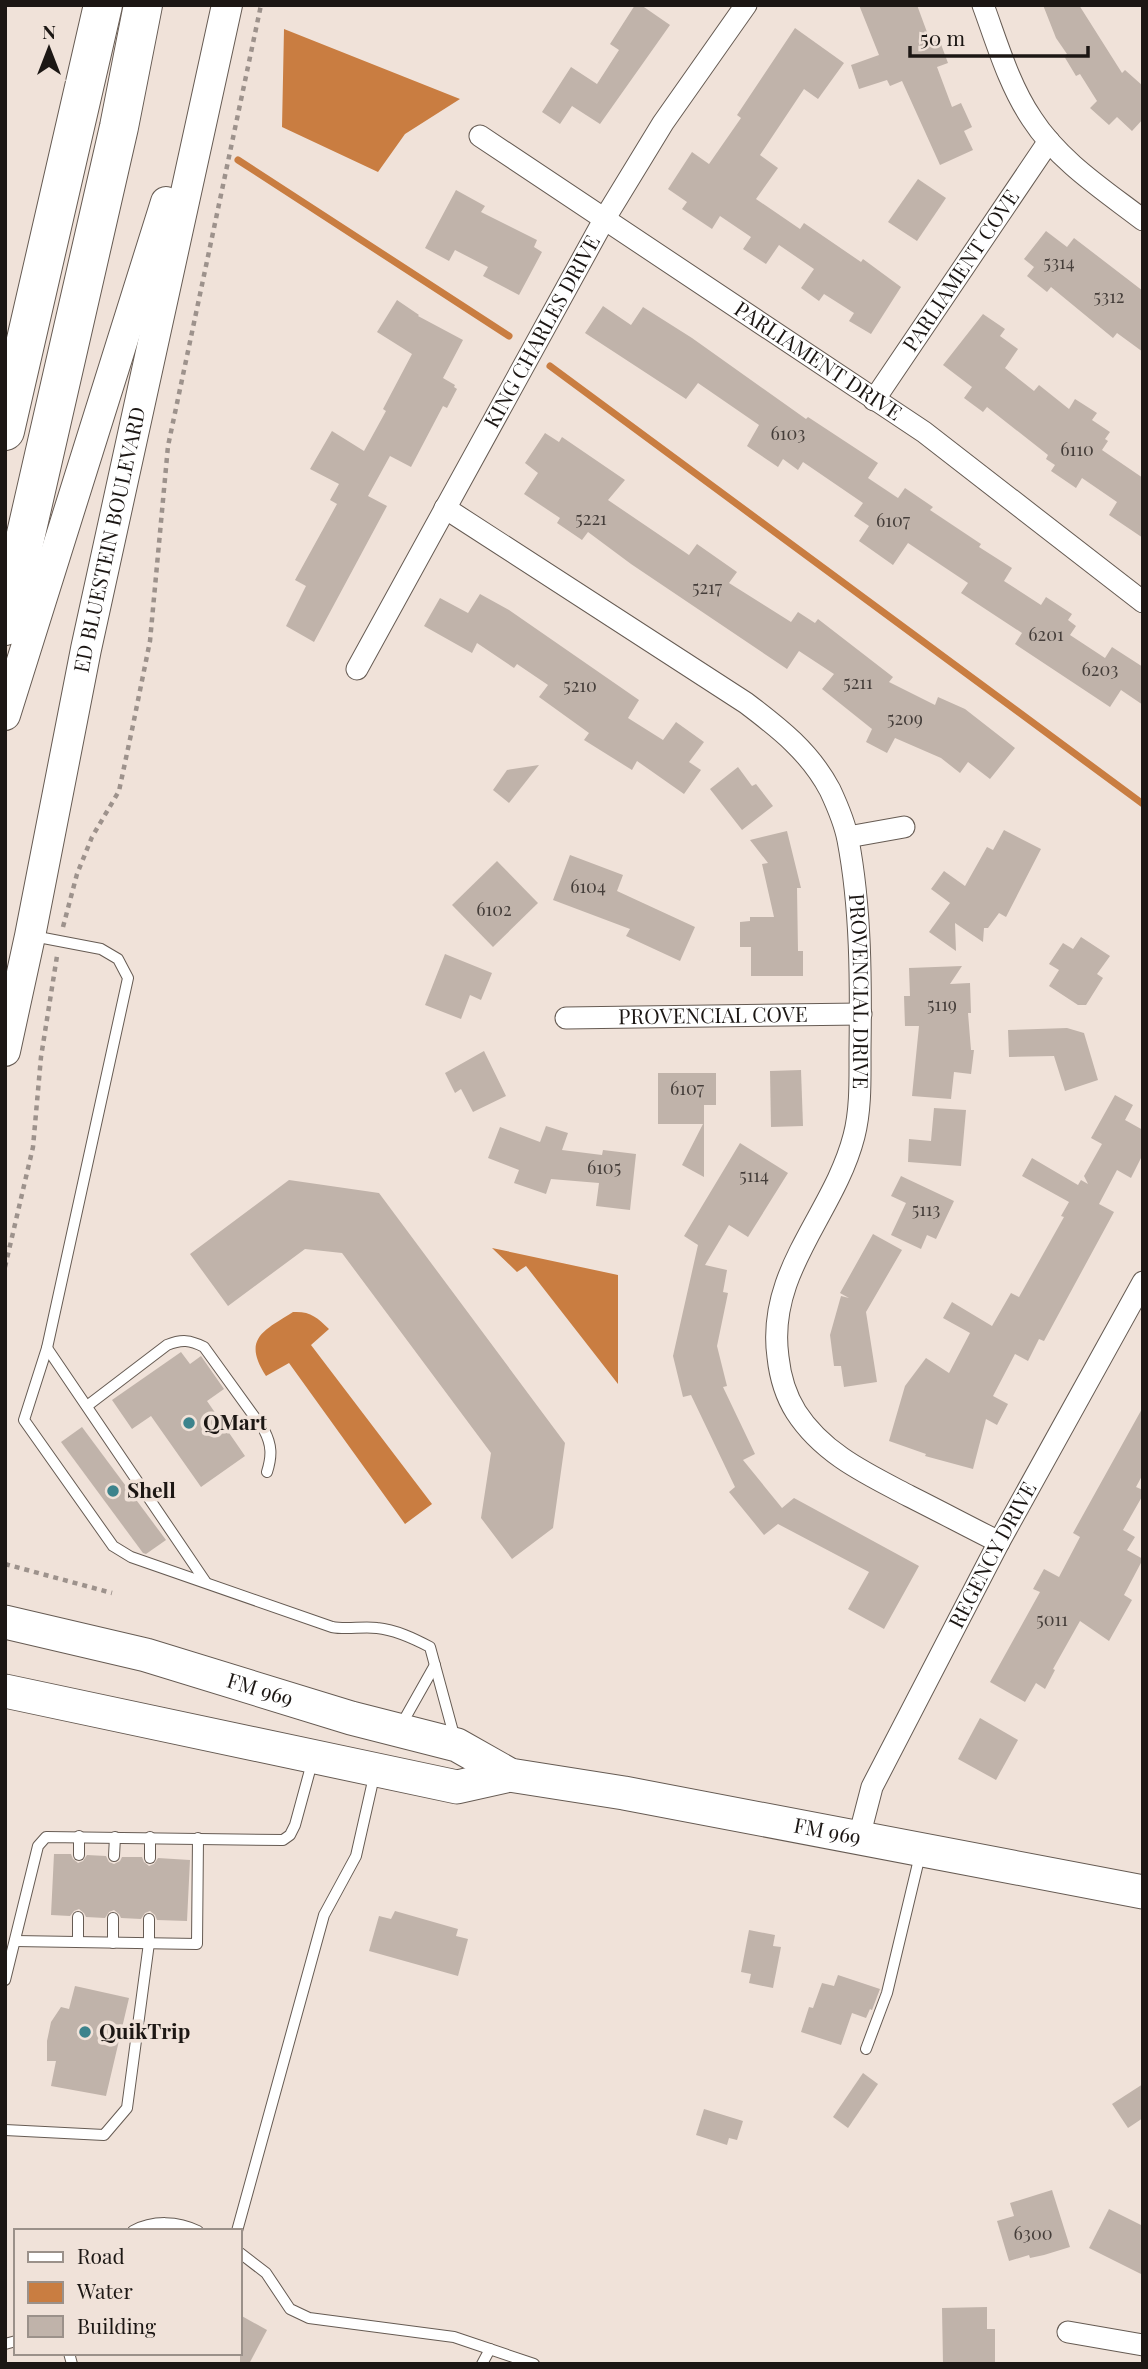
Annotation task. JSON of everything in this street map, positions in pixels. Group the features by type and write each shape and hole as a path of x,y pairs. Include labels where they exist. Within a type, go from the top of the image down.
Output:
{"highway":[{"path":"5,431 103,5"},
{"path":"5,626 119,127 143,5"}],"main road":[{"name":"ED BLUESTEIN BOULEVARD","path":"5,1051 45,939 86,649 224,18"},
{"name":"ED BLUESTEIN BOULEVARD","path":"5,715 224,18"},
{"name":"FM 969","path":"5,1622 146,1655 351,1718 457,1745 510,1775 859,1836 1143,1892"},
{"name":"FM 969","path":"5,1691 457,1787 510,1775"},
{"path":"313,1757 325,1743 339,1740 378,1747 390,1742 398,1730"}],"street":[{"name":"KING CHARLES DRIVE","path":"357,668 606,218 663,123 746,5"},
{"path":"983,5 1018,93 1031,118 1049,141 1084,175 1143,220"},
{"name":"PARLIAMENT DRIVE","path":"481,136 924,432 1143,602"},
{"name":"PARLIAMENT COVE","path":"874,400 1049,141"},
{"name":"PROVENCIAL DRIVE","path":"445,508 780,728 812,760 830,792 848,837 856,916 861,1014 860,1085 855,1134 838,1180 792,1264 780,1300 775,1335 780,1377 795,1411 817,1439 848,1464 999,1542"},
{"path":"848,837 904,827"},
{"name":"PROVENCIAL COVE","path":"566,1018 861,1014"},
{"name":"REGENCY DRIVE","path":"859,1836 872,1787 999,1542 1143,1282"},
{"path":"1068,2332 1143,2346"}],"lane":[{"path":"45,939 101,949 118,959 128,978 47,1348 24,1420 113,1546 131,1557 332,1627 376,1628 408,1636 429,1647 457,1745"},
{"path":"87,1406 167,1345 182,1339 195,1342 204,1347 264,1430 270,1441 271,1457 267,1472"},
{"path":"47,1348 205,1581"},
{"path":"398,1730 435,1665"},
{"path":"5,1980 38,1846 46,1837 283,1840 290,1835 295,1825 313,1757"},
{"path":"238,2229 324,1916 356,1856 375,1770"},
{"path":"79,1836 79,1855"},
{"path":"114,1856 115,1836"},
{"path":"150,1837 150,1858"},
{"path":"15,1941 197,1944 198,1838"},
{"path":"866,2049 887,1993 921,1849"},
{"path":"78,1917 78,1942"},
{"path":"113,1918 113,1943"},
{"path":"5,2130 104,2135 127,2108 149,1943 149,1919"},
{"path":"137,2229 150,2223 189,2226 194,2229"},
{"path":"242,2255 266,2273 290,2309 309,2318 454,2337 534,2364"},
{"path":"482,2364 490,2349"}],"path":[{"path":"5,1267 33,1147 41,1056 45,939 92,837 119,792 150,641 168,446 261,5"},
{"path":"5,1564 112,1592"}],"water":[{"path":"284,29 460,99 405,134 378,172 282,127"},
{"path":"492,1248 618,1275 618,1384 526,1266 517,1272"},
{"path":"293,1312 313,1316 329,1329 311,1345 432,1504 405,1524 289,1363 266,1376 259,1363 256,1344 259,1337"}],"building":[{"path":"635,5 641,5 670,25 600,124 572,106 560,124 542,112 571,67 597,84 619,50 610,44"},
{"path":"859,5 917,5 931,43 939,39 948,63 937,67 952,107 961,103 972,127 964,131 973,150 940,165 902,81 890,86 887,80 859,89 851,65 879,55"},
{"path":"1043,5 1079,5 1122,73 1125,70 1143,86 1143,119 1132,131 1117,117 1109,125 1090,108 1097,101 1080,74 1076,76 1064,56 1067,54 1056,38"},
{"path":"795,28 844,63 818,99 804,89 760,155 778,168 756,199 800,229 804,223 861,262 863,259 901,287 871,334 849,321 854,313 824,294 819,301 801,288 814,269 779,245 766,264 743,249 751,237 720,216 712,229 682,209 687,202 668,189 692,152 709,164 741,118 737,115"},
{"path":"918,179 946,198 917,241 888,222"},
{"path":"456,190 485,206 481,212 537,240 534,247 542,252 519,295 483,276 488,267 455,250 449,261 425,248"},
{"path":"1046,231 1067,247 1074,238 1143,291 1143,352 1117,333 1113,338 1051,287 1047,292 1027,276 1034,267 1024,259"},
{"path":"397,300 418,316 463,340 443,378 457,389 447,408 443,406 411,467 390,456 368,496 387,506 314,642 286,626 306,586 295,580 337,504 330,500 339,484 310,469 332,431 364,451 386,411 383,409 412,354 377,332"},
{"path":"603,306 631,325 643,307 692,338 806,419 808,417 878,463 868,478 898,498 905,488 933,507 930,510 981,544 979,547 1012,568 1004,581 1041,605 1046,597 1072,614 1068,620 1076,626 1070,635 1105,658 1112,647 1143,667 1143,705 1121,690 1110,707 1015,644 1022,633 961,593 968,583 908,543 893,565 859,541 869,526 854,516 863,503 803,462 798,470 783,459 778,467 747,446 759,425 698,383 686,399 585,333"},
{"path":"983,314 1005,329 1000,336 1018,349 1005,368 1034,391 1039,385 1069,409 1075,399 1097,413 1092,420 1110,432 1102,450 1143,478 1143,538 1109,515 1117,502 1082,478 1076,488 1051,471 1055,465 1046,459 1048,455 987,407 983,412 964,398 972,387 943,365"},
{"path":"545,433 559,442 562,437 625,480 608,500 689,555 697,544 737,572 729,583 791,622 798,612 815,623 818,619 893,677 889,682 935,705 938,697 965,709 1015,748 990,779 968,762 960,773 941,758 895,738 887,753 866,742 872,729 822,689 834,674 799,651 787,669 588,532 582,540 557,523 560,518 524,494 538,473 525,463"},
{"path":"480,594 509,610 639,700 628,718 663,740 676,722 704,742 689,762 701,770 684,794 637,761 632,770 584,740 589,733 539,697 548,685 517,664 514,668 477,643 472,653 424,626 440,598 468,613"},
{"path":"539,765 509,803 493,790 507,770"},
{"path":"738,767 752,786 756,784 773,806 742,830 710,789"},
{"path":"1004,830 1041,849 1006,917 999,913 988,928 984,928 983,942 955,923 956,951 929,932 950,903 931,889 944,871 965,886 987,847 993,850"},
{"path":"787,831 801,888 797,888 798,951 803,951 803,976 751,976 751,947 740,947 740,922 750,921 750,917 774,917 762,864 768,863 750,840"},
{"path":"570,855 623,875 617,891 695,927 680,961 626,936 630,929 553,900"},
{"path":"497,861 538,903 493,947 452,905"},
{"path":"1081,937 1110,956 1097,974 1103,978 1086,1005 1078,1005 1049,986 1059,970 1049,964 1063,943 1073,949"},
{"path":"445,954 492,973 481,1000 470,995 461,1019 425,1005"},
{"path":"962,966 950,984 970,983 971,1013 968,1013 971,1050 974,1050 971,1074 954,1072 951,1099 912,1096 919,1026 905,1026 904,996 910,996 909,968"},
{"path":"1067,1028 1084,1033 1098,1080 1065,1091 1054,1056 1009,1057 1008,1030"},
{"path":"484,1051 506,1096 473,1112 461,1089 455,1093 445,1073"},
{"path":"801,1070 803,1126 771,1127 770,1071"},
{"path":"658,1073 716,1073 716,1105 704,1105 704,1177 682,1165 703,1124 658,1124"},
{"path":"1115,1095 1133,1105 1125,1120 1143,1130 1143,1154 1131,1178 1117,1170 1099,1204 1114,1212 1044,1341 1039,1339 1028,1361 1015,1354 993,1396 1008,1404 997,1425 986,1419 973,1469 925,1456 926,1454 889,1441 905,1386 926,1358 949,1373 970,1333 943,1318 952,1302 992,1326 1011,1293 1019,1297 1064,1217 1061,1216 1069,1202 1022,1176 1032,1158 1078,1185 1081,1180 1088,1184 1084,1176 1102,1144 1091,1138"},
{"path":"934,1108 966,1110 961,1166 908,1162 909,1139 931,1141"},
{"path":"546,1126 568,1133 562,1150 602,1155 603,1150 636,1154 630,1210 596,1206 599,1183 551,1179 546,1194 514,1183 519,1170 488,1158 500,1127 540,1142"},
{"path":"740,1143 788,1173 748,1237 729,1225 705,1265 727,1270 723,1292 728,1293 717,1346 727,1386 723,1387 755,1454 743,1460 782,1508 794,1498 919,1566 884,1629 848,1609 869,1572 778,1524 764,1535 729,1492 735,1487 691,1395 683,1397 673,1356 698,1245 684,1236"},
{"path":"901,1176 954,1201 936,1239 927,1235 921,1249 891,1235 906,1203 891,1196"},
{"path":"289,1180 379,1193 565,1443 553,1528 512,1559 481,1518 491,1453 342,1253 305,1249 228,1306 190,1254"},
{"path":"873,1234 902,1250 866,1312 877,1382 844,1387 841,1366 834,1366 830,1335 841,1296 849,1298 840,1293"},
{"name":"QMart","path":"181,1352 190,1364 201,1356 224,1389 207,1401 245,1456 201,1487 151,1416 132,1429 112,1400"},
{"path":"1143,1407 1143,1474 1136,1487 1143,1490 1143,1495 1123,1530 1135,1537 1127,1550 1143,1559 1124,1595 1132,1600 1109,1641 1080,1621 1045,1689 1036,1683 1025,1702 990,1682 1040,1592 1033,1589 1044,1569 1059,1577 1080,1537 1073,1533"},
{"name":"Shell","path":"82,1427 166,1540 146,1554 61,1442"},
{"path":"980,1718 1018,1740 996,1780 958,1759"},
{"path":"54,1854 71,1854 78,1863 87,1855 106,1856 109,1862 114,1864 122,1857 142,1857 149,1866 158,1858 190,1860 187,1921 157,1920 150,1911 141,1919 121,1918 114,1910 105,1918 86,1917 79,1909 70,1916 51,1915"},
{"path":"395,1911 458,1929 456,1936 468,1939 458,1976 369,1951 379,1916 391,1919"},
{"path":"749,1930 775,1935 773,1946 781,1947 773,1988 749,1983 751,1974 741,1972"},
{"path":"838,1975 880,1989 866,2018 852,2013 841,2045 801,2032 809,2007 813,2008 822,1983 834,1986"},
{"name":"QuikTrip","path":"75,1986 129,1998 106,2096 51,2086 56,2061 47,2061 51,2022 61,2007 69,2009"},
{"path":"863,2073 878,2084 848,2128 833,2117"},
{"path":"1143,2084 1143,2118 1128,2128 1112,2104"},
{"path":"704,2109 743,2121 737,2140 729,2138 727,2145 696,2135"},
{"path":"1052,2190 1070,2247 1009,2261 997,2221 1014,2216 1010,2203"},
{"path":"1109,2209 1143,2226 1143,2275 1089,2248"},
{"path":"987,2307 987,2329 995,2329 995,2364 943,2364 942,2308"},
{"path":"242,2316 267,2330 249,2364 240,2364"}],"waterway":[{"path":"238,160 509,336"},
{"path":"550,366 1143,804"}],"place":[{"name":"QMart","path":"189,1423"},
{"name":"Shell","path":"113,1491"},
{"name":"QuikTrip","path":"85,2032"}]}
